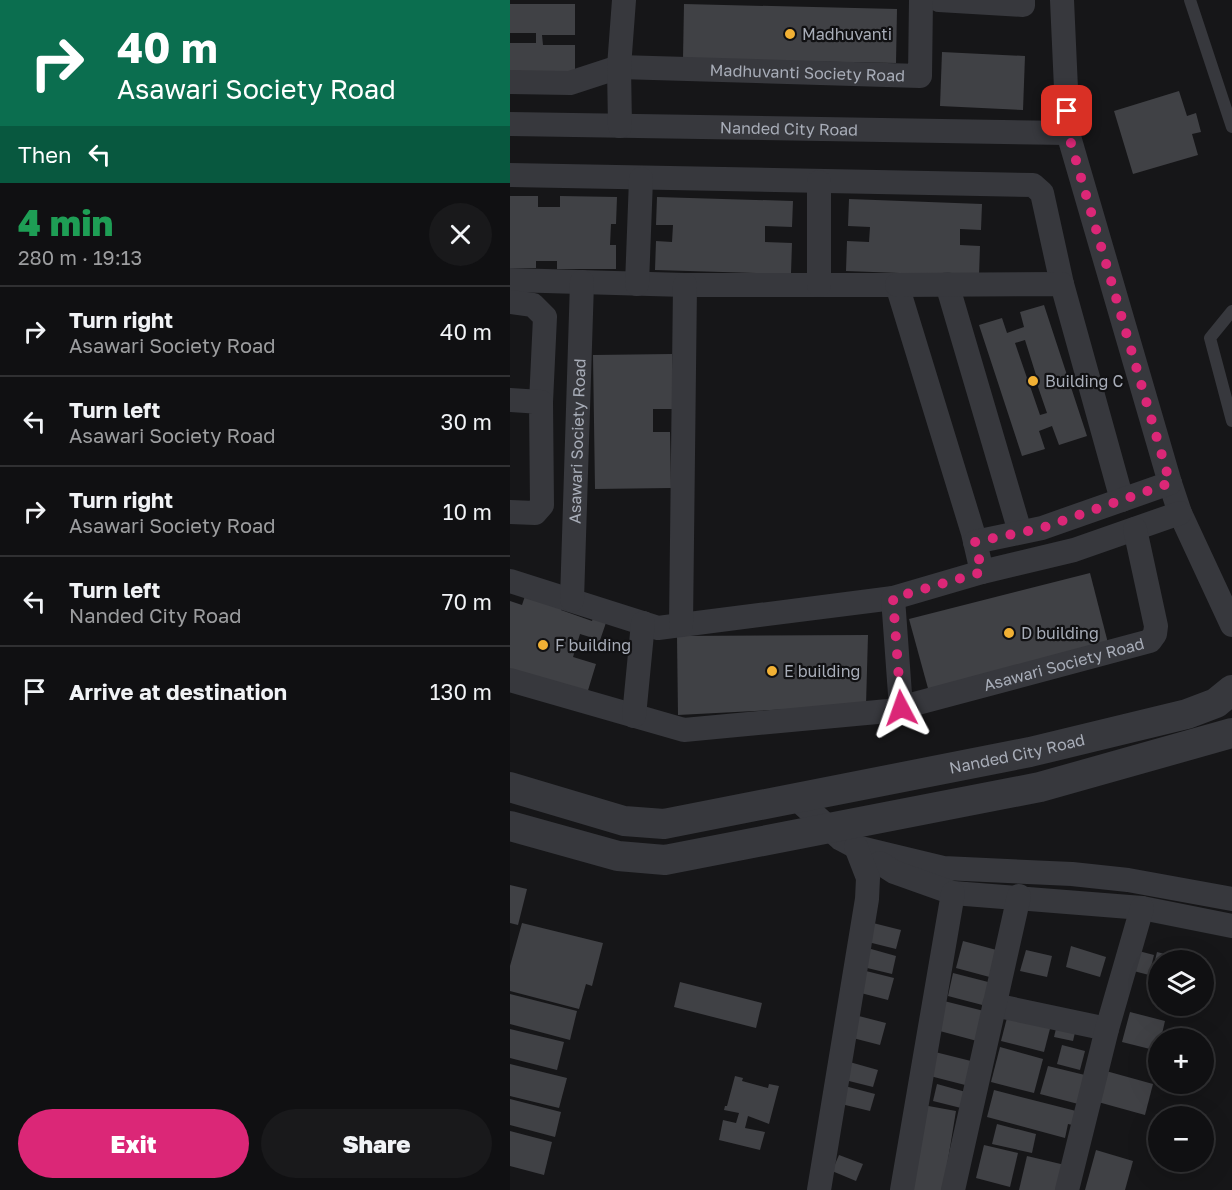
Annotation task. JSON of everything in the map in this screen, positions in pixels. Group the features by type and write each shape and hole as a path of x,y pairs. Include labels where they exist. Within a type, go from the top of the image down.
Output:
{"street":[{"path":"620,126 619,67 624,0"},
{"name":"Madhuvanti Society Road","path":"619,67 920,76 921,0"},
{"path":"939,0 1023,4 1023,0"},
{"path":"1062,0 1068,133 1180,513 1232,624"},
{"path":"510,82 570,82 619,67"},
{"name":"Nanded City Road","path":"510,124 1068,133"},
{"path":"510,176 1034,185 1042,193 1062,284 1122,500"},
{"path":"637,284 641,178"},
{"path":"819,182 819,285"},
{"path":"510,280 685,285 1062,284"},
{"name":"Asawari Society Road","path":"572,600 582,282"},
{"path":"947,284 1020,532"},
{"path":"681,625 685,285"},
{"path":"897,285 975,542 982,572"},
{"name":"Asawari Society Road","path":"510,302 533,305 545,317 542,506 535,513 510,512"},
{"path":"510,400 542,402"},
{"path":"975,542 1042,528 1170,483"},
{"path":"510,581 658,628 893,598 982,572 1048,557 1135,530 1180,513"},
{"name":"Asawari Society Road","path":"510,680 684,730 901,708 1150,641 1155,634 1156,626 1135,530"},
{"path":"893,598 901,708"},
{"path":"634,716 643,623"},
{"name":"Nanded City Road","path":"510,787 624,821 663,824 1030,752 1187,714 1216,703 1232,690"},
{"path":"510,826 618,856 665,860 1040,787 1232,733"},
{"path":"797,799 828,829 894,872 953,893 1019,896 1142,908 1232,926"},
{"path":"856,847 943,868 1083,875 1128,880 1232,899"},
{"path":"819,1190 867,899 868,878 856,847"},
{"path":"902,1190 953,893"},
{"path":"953,1190 1019,896"},
{"path":"1067,1190 1107,1029 1142,908"},
{"path":"994,1005 1107,1029"}],"lane":[{"path":"1191,0 1232,127"},
{"path":"1232,311 1210,338 1232,421"}],"building":[{"path":"510,4 575,4 575,35 542,35 543,45 575,45 575,73 510,73 510,43 536,43 536,33 510,33"},
{"name":"Madhuvanti","path":"684,4 897,9 896,63 683,59"},
{"path":"942,52 1025,56 1023,110 940,106"},
{"path":"1179,91 1187,116 1196,113 1201,132 1192,134 1198,155 1133,174 1114,111"},
{"path":"510,196 538,196 538,207 560,207 560,196 617,197 616,224 611,224 610,245 616,245 616,269 557,269 557,261 536,261 536,268 510,268"},
{"path":"657,197 793,201 792,227 765,226 765,242 792,243 791,274 655,270 656,241 672,242 673,225 656,225"},
{"path":"849,199 982,204 981,230 960,229 960,245 980,246 979,276 846,271 847,241 869,242 870,227 848,226"},
{"name":"Building C","path":"1044,305 1087,436 1059,445 1052,426 1039,431 1045,449 1022,456 979,325 1002,318 1007,333 1024,327 1020,312","holes":["1025,340 1036,375 1027,378 1015,343","1037,384 1047,413 1040,415 1030,386"]},
{"path":"672,354 672,409 653,409 653,432 670,432 671,488 595,489 593,355"},
{"name":"D building","path":"1090,573 1109,647 929,692 909,619"},
{"name":"F building","path":"526,593 562,605 561,610 592,621 595,613 608,617 598,646 591,644 593,638 580,634 573,657 596,664 586,697 572,687 510,670 510,601 522,605"},
{"name":"E building","path":"868,635 866,705 678,715 677,636"},
{"path":"510,885 527,889 518,925 510,923"},
{"path":"869,922 901,930 896,949 864,941"},
{"path":"522,923 603,943 592,986 586,984 579,1009 510,991 510,966"},
{"path":"963,941 1004,952 997,979 956,968"},
{"path":"1071,946 1106,957 1100,977 1066,967"},
{"path":"864,947 896,956 892,974 859,966"},
{"path":"1131,949 1148,953 1148,975 1126,969"},
{"path":"1026,950 1052,956 1047,977 1020,971"},
{"path":"858,969 894,978 888,1000 853,991"},
{"path":"953,973 996,984 990,1007 948,996"},
{"path":"680,982 762,1003 756,1028 674,1007"},
{"path":"510,994 577,1011 570,1040 510,1024"},
{"path":"944,1001 984,1011 977,1041 936,1030"},
{"path":"1009,1010 1052,1021 1044,1052 1001,1041"},
{"path":"1130,1012 1165,1021 1163,1028 1148,1028 1148,1048 1122,1042"},
{"path":"851,1014 886,1023 880,1045 845,1036"},
{"path":"1058,1020 1077,1024 1073,1041 1054,1037"},
{"path":"510,1029 564,1042 557,1070 510,1058"},
{"path":"1062,1045 1085,1051 1080,1070 1057,1064"},
{"path":"1000,1047 1043,1059 1034,1093 991,1082"},
{"path":"935,1052 975,1062 969,1086 930,1076"},
{"path":"846,1061 878,1070 873,1087 841,1079"},
{"path":"510,1064 567,1078 559,1108 510,1096"},
{"path":"1048,1066 1089,1076 1082,1105 1040,1094"},
{"path":"1106,1071 1148,1083 1148,1094 1150,1094 1145,1115 1098,1102"},
{"path":"735,1076 743,1078 742,1081 768,1088 769,1084 779,1086 769,1124 748,1116 745,1128 765,1132 760,1150 719,1140 723,1120 736,1123 739,1113 724,1110"},
{"path":"937,1084 973,1094 969,1110 933,1101"},
{"path":"841,1085 875,1094 870,1111 837,1103"},
{"path":"994,1090 1080,1112 1077,1126 1068,1124 1065,1138 987,1117"},
{"path":"510,1099 561,1112 555,1137 510,1125"},
{"path":"923,1105 956,1111 943,1190 909,1190"},
{"path":"997,1124 1036,1134 1032,1153 992,1144"},
{"path":"510,1131 552,1142 544,1175 510,1166"},
{"path":"984,1145 1018,1153 1010,1187 976,1178"},
{"path":"1096,1150 1133,1161 1125,1190 1085,1190"},
{"path":"839,1155 863,1164 856,1181 832,1171"},
{"path":"1027,1156 1065,1165 1059,1190 1019,1190"}],"place":[{"name":"Madhuvanti","path":"790,34"},
{"name":"Building C","path":"1033,381"},
{"name":"D building","path":"1009,633"},
{"name":"F building","path":"543,645"},
{"name":"E building","path":"772,671"}],"route":[{"path":"901,708 893,598 982,572 975,542 1042,528 1170,483 1068,133 1067,111"}]}
